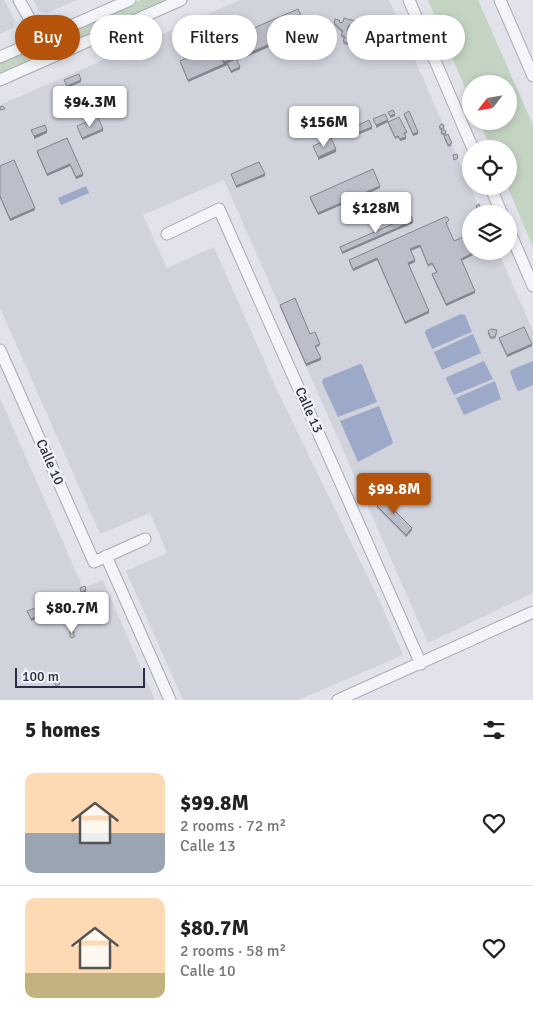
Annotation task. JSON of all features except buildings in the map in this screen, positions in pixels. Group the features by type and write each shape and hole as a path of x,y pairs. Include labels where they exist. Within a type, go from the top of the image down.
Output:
{"street":[{"path":"19,0 27,15"},
{"path":"80,22 130,0"},
{"path":"0,80 181,0"},
{"path":"409,0 469,140"},
{"path":"500,0 533,76"},
{"path":"0,57 15,50"},
{"name":"Calle 13","path":"167,234 219,209 421,664"},
{"path":"517,249 533,286"},
{"name":"Calle 10","path":"0,350 94,562 106,556"},
{"path":"145,539 106,556 170,700"},
{"path":"338,700 533,612"}],"shaded area":[{"path":"0,0 4,0 15,21 13,28 0,34"},
{"path":"33,0 77,0 47,13 39,11"},
{"path":"240,0 389,0 396,15 347,15 347,60 415,60 462,168 462,195 474,195 478,205 462,205 462,260 502,260 533,331 533,593 428,643 224,180 143,215 167,268 214,247 277,390 380,602 403,655 298,700 183,700 126,571 167,553 150,513 100,534 0,308 0,105 103,60 162,60 162,34 172,30 172,60 257,60 257,15 206,15"},
{"path":"0,398 83,588 103,580 155,700 0,700"}],"green space":[{"path":"141,0 172,0 138,15 107,15"},
{"path":"428,0 478,0 511,75 462,75 462,81 453,60 465,60 465,15 434,15"},
{"path":"90,22 90,36 80,40 80,27"},
{"path":"15,55 15,60 34,60 0,75 0,62"},
{"path":"518,91 533,125 533,247 517,209 517,205 515,205 511,195 517,195 517,140 487,140 483,130 518,130"}],"water":[{"path":"86,186 89,193 61,205 58,198"},
{"path":"461,314 465,315 472,332 432,349 425,333 426,330"},
{"path":"473,334 481,353 442,370 434,352"},
{"path":"484,361 493,379 454,395 446,379 447,377"},
{"path":"533,361 533,385 519,391 517,390 510,372 511,370"},
{"path":"360,364 377,402 338,417 322,382 323,379"},
{"path":"495,381 501,399 464,415 456,398"},
{"path":"379,406 393,442 358,462 340,421"}]}
